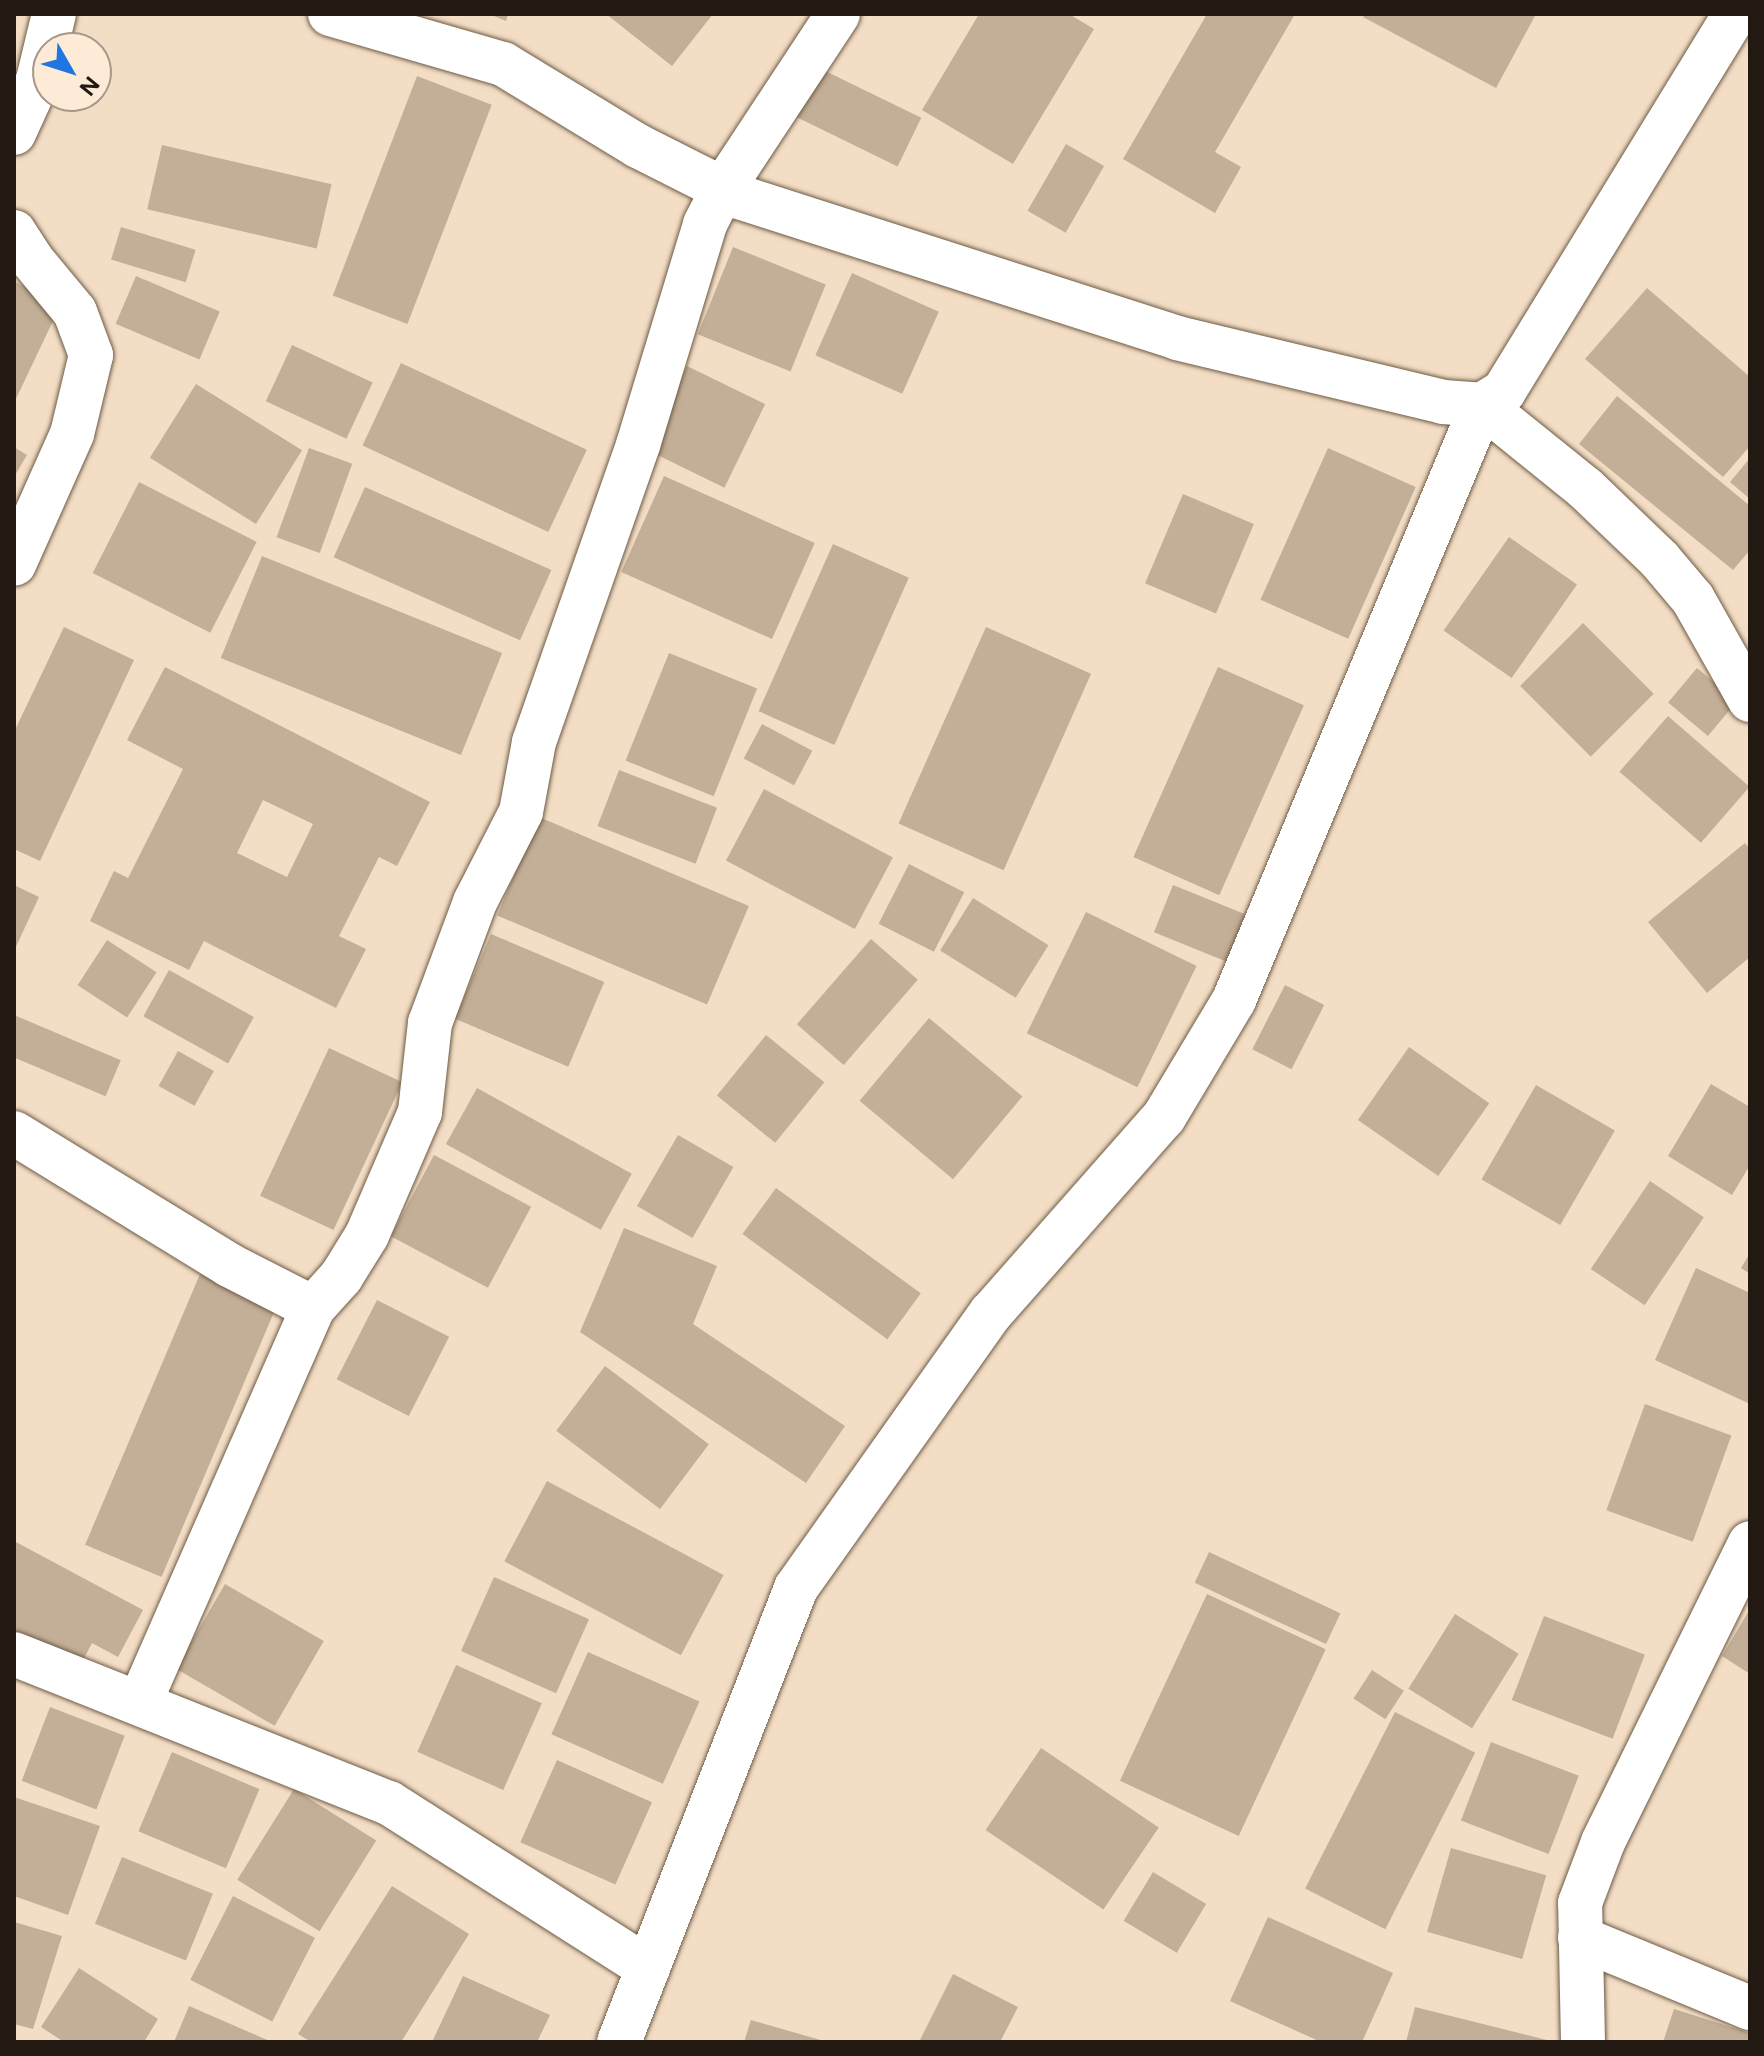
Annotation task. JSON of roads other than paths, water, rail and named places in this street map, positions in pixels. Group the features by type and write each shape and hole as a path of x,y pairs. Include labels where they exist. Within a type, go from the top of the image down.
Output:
{"street":[{"path":"14,133 38,80 54,14"},
{"path":"330,14 377,20 503,64 638,146 739,197 1177,338 1443,402 1482,405 1585,488 1660,560 1693,599 1750,700"},
{"path":"140,1702 313,1308 341,1277 367,1235 420,1112 430,1023 475,902 521,812 534,742 638,445 705,224 724,187 838,14"},
{"path":"619,2042 796,1588 991,1313 1164,1117 1234,1000 1482,405 1504,391 1735,14"},
{"path":"14,232 32,260 75,312 91,355 72,434 14,564"},
{"path":"14,1133 229,1265 313,1308"},
{"path":"1583,2042 1580,1903 1603,1842 1750,1543"},
{"path":"14,1654 389,1803 648,1968"},
{"path":"1580,1938 1750,2008"}]}
